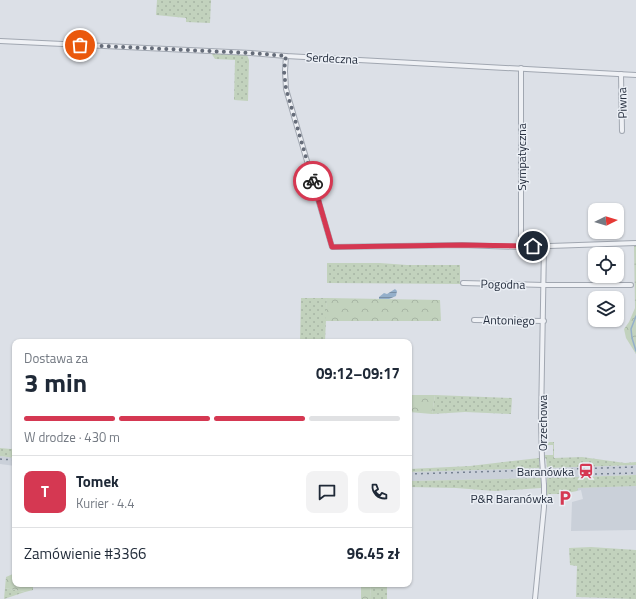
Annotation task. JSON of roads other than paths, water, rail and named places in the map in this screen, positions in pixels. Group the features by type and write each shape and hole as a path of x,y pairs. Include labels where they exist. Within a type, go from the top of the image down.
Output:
{"street":[{"name":"Serdeczna","path":"0,41 251,53 636,75"},
{"path":"286,56 284,71 286,89 332,247 454,245 521,247 636,243"},
{"name":"Sympatyczna","path":"520,68 521,247"},
{"name":"Piwna","path":"622,74 622,131"},
{"name":"Orzechowa","path":"535,599 543,522 544,485 541,422 544,321 544,246"},
{"name":"Pogodna","path":"463,283 544,285 631,284"},
{"name":"Antoniego","path":"474,320 544,321"}],"water":[{"path":"395,289 397,291 396,296 389,299 379,299 379,297 384,293 387,294"}],"waterway":[{"path":"636,316 631,329 636,351"}],"railway":[{"path":"0,459 12,460"},
{"path":"412,474 636,467"},
{"path":"595,474 636,473"}],"place":[{"name":"Baranówka","path":"586,471"},
{"name":"P&R Baranówka","path":"565,498"}]}
